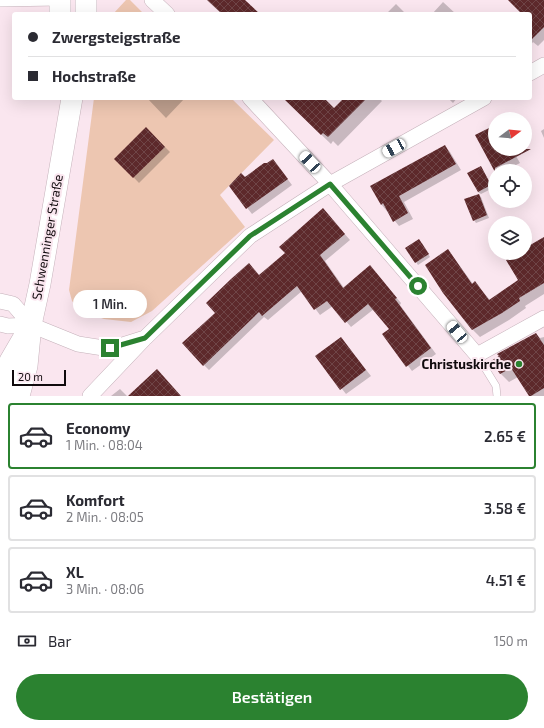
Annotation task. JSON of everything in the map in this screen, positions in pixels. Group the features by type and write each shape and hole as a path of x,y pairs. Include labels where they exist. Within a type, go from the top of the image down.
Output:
{"main road":[{"path":"86,0 86,12"},
{"name":"Schwenninger Straße","path":"62,100 62,149"},
{"name":"Schwenninger Straße","path":"18,396 27,366 31,325 40,284 72,100"},
{"name":"Schwenninger Straße","path":"1,396 10,361 31,325"}],"street":[{"path":"152,0 165,12"},
{"path":"532,71 544,65"},
{"path":"252,100 330,184 476,355 544,318"},
{"path":"90,396 145,338 250,236 330,184 480,100"},
{"path":"0,301 13,304 31,325"},
{"path":"0,324 8,326 31,325 78,344 110,348 145,338"}],"lane":[{"path":"0,2 60,5"},
{"path":"476,355 496,386 497,396"}],"shaded area":[{"path":"126,0 130,0 142,12 115,12"},
{"path":"94,100 233,100 274,140 220,195 245,227 152,311 131,322 104,319 81,311 72,301 69,290"}],"building":[{"path":"207,0 245,0 258,12 220,12"},
{"path":"508,0 544,0 544,27 532,39 532,12 520,12"},
{"path":"285,100 326,100 334,108 342,100 365,100 328,137 323,133 321,135"},
{"path":"146,127 165,147 133,178 114,159"},
{"path":"488,128 488,156 518,156 503,164 491,164 475,135"},
{"path":"445,145 456,164 399,196 408,213 393,222 383,203 381,205 370,186"},
{"path":"273,159 288,179 246,209 229,186 241,173 245,177 264,163 267,163"},
{"path":"481,166 488,179 488,187 478,192 467,173"},
{"path":"479,194 487,215 473,221 464,199"},
{"path":"323,208 345,234 320,255 343,288 370,265 397,298 395,299 431,348 406,367 382,334 389,329 368,304 345,323 327,301 314,310 297,286 262,316 259,312 203,366 182,343 215,313 206,303 249,263 259,275 285,253 279,247"},
{"path":"544,237 544,283 519,298 520,301 502,313 472,330 443,293 425,265 448,249 472,284 475,281 489,300 518,280 506,260 532,260 532,244"},
{"path":"419,239 429,254 415,263 405,248"},
{"name":"Christuskirche","path":"536,333 544,345 544,388 529,396 511,368 500,374 491,361 499,356 497,354"},
{"path":"341,337 366,370 340,390 315,356"},
{"path":"157,369 181,396 128,396"}],"place":[{"name":"Christuskirche","path":"519,364"}],"route":[{"path":"110,348 145,338 250,236 330,184 418,286"}]}
